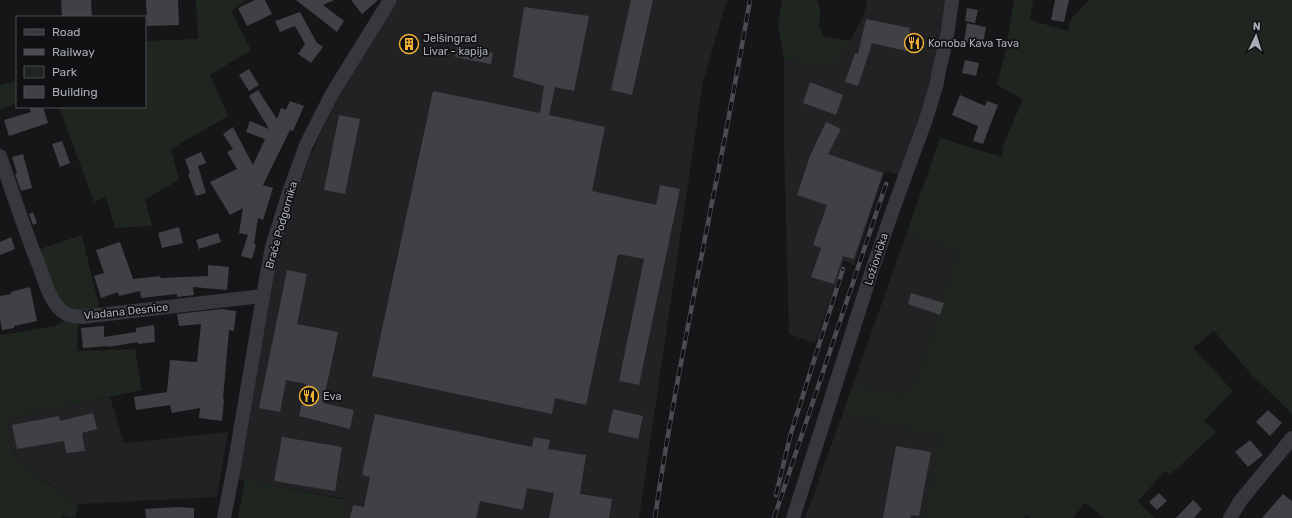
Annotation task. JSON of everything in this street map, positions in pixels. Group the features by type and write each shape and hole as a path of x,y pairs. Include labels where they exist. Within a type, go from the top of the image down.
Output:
{"street":[{"name":"Braće Podgornika","path":"224,518 235,461 262,296 272,247 288,195 306,146 333,92 390,0"},
{"name":"Ložionička","path":"793,518 870,278 927,116 937,83 948,30 952,0"},
{"name":"Vladana Desnice","path":"0,156 25,230 52,298 60,309 69,316 82,317 262,296"},
{"path":"1230,518 1241,500 1292,438"}],"shaded area":[{"path":"398,0 727,0 703,82 639,518 344,518 347,499 237,479 276,256 291,205 316,143 339,96 383,20"},
{"path":"867,0 946,0 929,89 898,175 885,171 854,265 844,260 815,343 789,334 784,144 784,59 833,68 864,15"},
{"path":"907,232 958,252 914,388 905,395 866,387 852,387"},
{"path":"110,397 124,443 228,432 217,497 78,504 24,466 11,450 7,435 10,418"},
{"path":"843,413 941,437 923,518 805,518"}],"green space":[{"path":"196,0 246,0 231,11 251,50 210,75 228,116 171,149 179,180 145,199 152,226 115,228 106,196 94,202 59,108 146,108 146,41 198,39"},
{"path":"782,0 817,0 820,11 819,26 823,36 850,41 833,68 784,59 778,25"},
{"path":"1014,0 1033,0 1030,20 1068,31 1070,20 1089,0 1292,0 1292,414 1250,373 1214,331 1193,348 1233,391 1204,421 1216,432 1171,474 1165,471 1138,501 1155,518 1104,518 1085,503 1073,518 1030,518 1026,515 1024,518 923,518 941,437 843,413 852,387 866,387 905,395 914,388 958,252 907,232 940,138 1002,157 1003,146 1023,99 997,85 1006,49"},
{"path":"16,81 16,103 0,109 0,85"},
{"path":"82,235 100,311 72,311 65,306 51,282 37,250"},
{"path":"78,320 77,351 135,349 142,390 10,418 8,441 15,456 31,471 78,504 75,518 61,516 61,518 0,518 0,335 55,326 63,321"},
{"path":"245,480 347,500 344,518 238,518"}],"building":[{"path":"61,0 91,0 92,16 62,16"},
{"path":"146,0 178,0 179,25 147,26"},
{"path":"255,0 265,0 272,14 247,26 238,8"},
{"path":"296,0 334,0 323,5 344,21 337,32"},
{"path":"351,0 378,0 362,14"},
{"path":"631,0 653,0 632,95 611,90"},
{"path":"1055,0 1069,0 1064,22 1051,20"},
{"path":"524,7 589,16 574,91 555,87 549,115 605,127 592,191 656,205 660,185 680,189 639,385 619,381 644,259 618,254 586,405 555,398 552,414 372,376 433,91 540,113 544,86 513,77"},
{"path":"967,8 978,10 975,23 965,21"},
{"path":"300,12 317,43 323,47 311,63 298,54 305,44 295,26 280,32 275,21"},
{"path":"866,19 910,28 906,51 872,43 858,86 845,82 855,53 858,54"},
{"path":"967,23 986,27 983,45 964,42"},
{"name":"Jelšingrad Livar - kapija","path":"403,36 418,39 416,53 401,50"},
{"path":"457,46 493,53 491,64 455,57"},
{"path":"965,60 979,63 976,76 962,73"},
{"path":"249,69 259,85 249,91 239,75"},
{"path":"810,82 843,95 836,115 803,103"},
{"path":"258,90 277,119 281,108 286,110 290,101 304,106 293,131 290,130 263,185 273,188 263,220 258,218 254,244 256,245 252,259 241,256 248,235 239,233 243,208 230,215 210,182 237,169 227,152 233,149 223,134 233,127 253,165 265,139 246,132 250,121 269,129 249,96"},
{"path":"960,95 985,106 987,101 998,105 983,144 973,141 978,126 952,115"},
{"path":"29,108 43,108 48,123 9,136 4,120 31,112"},
{"path":"339,115 360,119 345,194 324,190"},
{"path":"826,122 841,129 828,154 883,173 854,259 843,256 834,284 811,277 821,248 813,245 827,205 797,195 810,156"},
{"path":"62,141 70,163 60,167 52,144"},
{"path":"201,152 206,163 198,166 206,193 196,196 188,174 190,173 185,159"},
{"path":"23,154 32,188 21,191 15,174 17,173 12,157"},
{"path":"33,212 37,223 33,225 29,214"},
{"path":"179,227 183,243 162,248 158,233"},
{"path":"218,233 221,242 199,249 196,240"},
{"path":"11,237 15,249 0,255 0,242"},
{"path":"120,242 133,279 160,276 161,278 208,276 208,265 229,267 227,290 193,287 194,295 177,297 177,294 141,298 140,291 119,296 118,292 101,298 94,276 104,273 96,250"},
{"path":"287,270 307,274 297,324 338,332 323,403 354,410 350,429 299,416 306,384 286,380 280,412 259,408"},
{"path":"30,287 37,321 2,330 0,319 0,296 11,294 11,292"},
{"path":"911,293 944,303 940,315 908,304"},
{"path":"222,309 236,311 234,331 229,330 222,421 199,418 200,408 172,413 170,405 136,410 134,397 167,392 170,360 197,362 201,324 179,326 177,314"},
{"path":"154,325 155,342 138,344 138,342 108,347 83,348 81,328 104,326 104,337 136,332 136,328"},
{"path":"613,409 643,416 638,439 608,432"},
{"path":"1268,410 1282,423 1270,436 1256,422"},
{"path":"93,413 97,429 82,433 85,451 66,453 64,441 17,449 12,425 59,416 60,421"},
{"path":"375,414 532,447 534,437 550,440 548,449 586,455 580,494 612,499 609,518 549,518 554,493 527,488 523,510 480,501 476,518 350,518 353,505 364,507 370,477 362,475"},
{"path":"282,437 342,447 335,491 274,481"},
{"path":"1250,440 1263,455 1248,467 1235,452"},
{"path":"896,446 931,452 919,516 911,515 910,518 883,518"},
{"path":"1159,493 1167,501 1157,510 1149,502"},
{"path":"1283,494 1292,501 1292,518 1262,518"},
{"path":"1193,500 1202,509 1194,518 1176,518"},
{"path":"177,507 194,508 194,518 146,518 145,509"}],"railway":[{"path":"655,518 674,399 750,0"},
{"path":"774,518 886,184"},
{"path":"776,495 791,433 843,269"}],"place":[{"name":"Konoba Kava Tava","path":"914,43"},
{"name":"Jelšingrad Livar - kapija","path":"409,44"},
{"name":"Eva","path":"309,396"}]}
